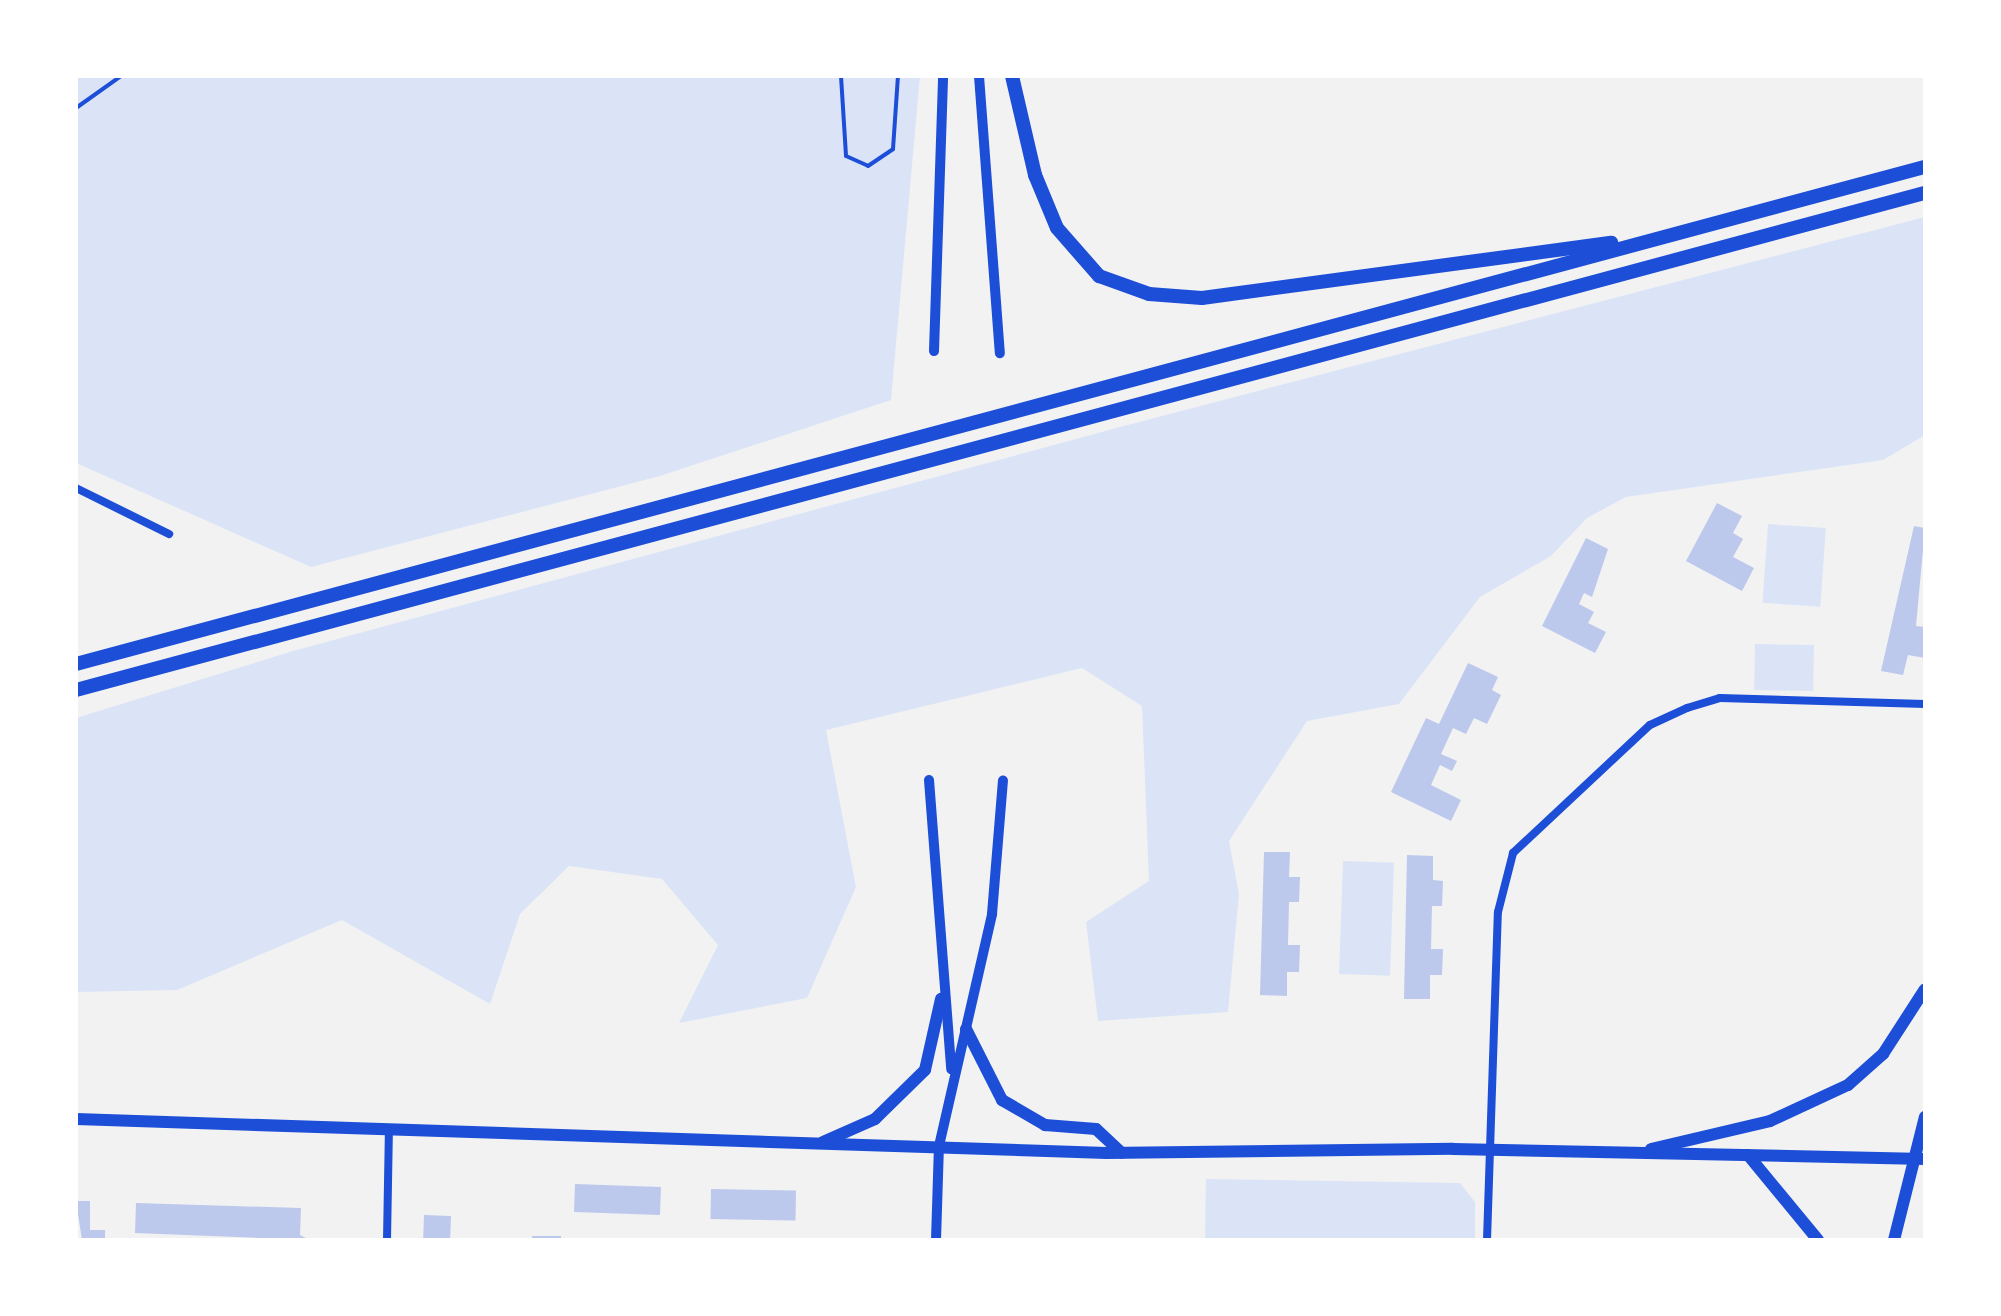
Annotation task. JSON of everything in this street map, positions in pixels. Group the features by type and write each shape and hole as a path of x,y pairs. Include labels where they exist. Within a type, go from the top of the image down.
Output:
{"highway":[{"path":"1012,76 1035,175 1057,228 1099,276 1149,294 1202,298 1671,235"},
{"path":"76,664 1925,167"},
{"path":"76,690 290,627 1925,193"}],"main road":[{"path":"1634,1153 1770,1121 1848,1085 1883,1054 1925,989"},
{"path":"820,1144 875,1119 925,1070 941,999"},
{"path":"966,1029 1002,1100 1045,1125 1096,1129 1122,1153"},
{"path":"1894,1240 1920,1159 1925,1117"},
{"path":"76,1119 1122,1153 1489,1149 1920,1159"},
{"path":"1748,1155 1818,1240"}],"street":[{"path":"934,351 943,76"},
{"path":"979,76 1000,353"},
{"path":"76,488 169,534"},
{"path":"1487,1240 1499,902 1513,853 1650,725 1687,708 1720,698 1925,704"},
{"path":"929,780 941,999 952,1073"},
{"path":"936,1240 939,1146 952,1073 966,1029 992,914 1003,780"},
{"path":"387,1240 389,1130"}],"lane":[{"path":"76,108 121,76"},
{"path":"841,76 846,156 868,166 893,149 898,76"}],"shaded area":[{"path":"76,76 920,76 891,400 660,476 311,567 76,463"},
{"path":"1925,217 1925,435 1883,460 1626,497 1587,518 1551,556 1480,597 1399,704 1307,721 1229,841 1239,894 1228,1012 1098,1021 1086,922 1149,881 1142,706 1082,668 826,730 856,887 807,998 679,1023 718,945 662,879 569,866 520,914 490,1004 342,920 177,990 76,992 76,718 293,651 1120,427"},
{"path":"1768,524 1826,528 1820,607 1762,603"},
{"path":"1755,644 1814,645 1813,691 1754,690"},
{"path":"1343,861 1394,863 1390,976 1339,974"},
{"path":"1206,1179 1460,1183 1475,1202 1475,1240 1205,1240"}],"building":[{"path":"1717,503 1742,516 1733,533 1743,539 1733,557 1754,568 1742,591 1686,561"},
{"path":"1914,526 1925,528 1916,626 1925,627 1925,658 1908,655 1903,675 1881,671"},
{"path":"1586,538 1608,549 1592,597 1584,593 1579,604 1594,612 1588,623 1606,632 1595,653 1542,626"},
{"path":"1468,663 1498,677 1492,690 1501,695 1487,724 1474,718 1466,734 1453,728 1441,754 1457,761 1452,771 1440,765 1431,785 1461,800 1451,821 1391,792 1426,718 1439,724"},
{"path":"1264,852 1290,852 1289,877 1300,877 1299,902 1289,902 1288,945 1300,945 1299,972 1287,972 1287,996 1260,995"},
{"path":"1407,855 1433,856 1433,880 1443,881 1442,906 1432,906 1431,949 1443,949 1442,975 1430,975 1430,999 1404,999"},
{"path":"575,1184 661,1187 660,1215 574,1212"},
{"path":"711,1189 796,1190 795,1220 710,1219"},
{"path":"76,1201 90,1201 90,1230 105,1230 105,1240 82,1240"},
{"path":"136,1203 301,1208 300,1235 310,1240 135,1233"},
{"path":"424,1215 451,1216 450,1240 423,1240"},
{"path":"532,1236 561,1236 561,1240 532,1240"}]}
